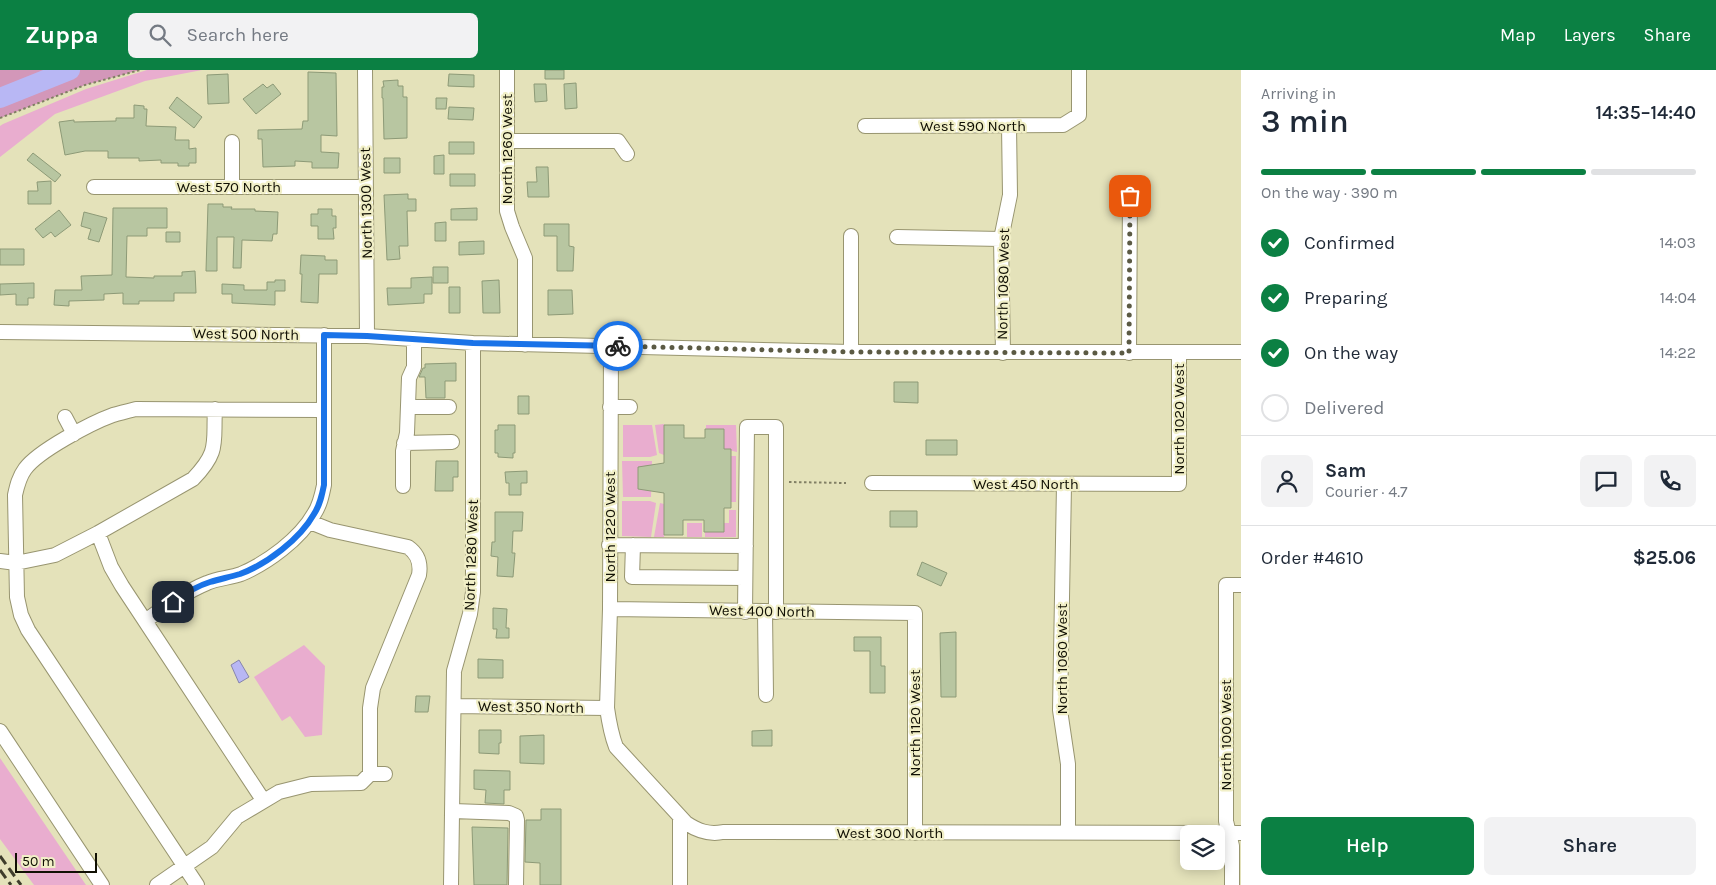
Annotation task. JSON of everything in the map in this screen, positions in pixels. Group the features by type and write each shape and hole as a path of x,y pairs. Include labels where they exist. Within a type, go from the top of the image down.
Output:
{"street":[{"name":"North 1300 West","path":"365,70 367,336"},
{"name":"North 1260 West","path":"507,70 507,210 524,258 525,345"},
{"name":"West 590 North","path":"865,126 1063,125 1079,115 1079,70"},
{"name":"North 1080 West","path":"1003,353 1001,239 1010,195 1009,126"},
{"path":"507,140 618,142 627,154"},
{"path":"232,142 232,186"},
{"name":"West 570 North","path":"94,187 365,187"},
{"path":"1129,353 1130,196"},
{"path":"851,236 851,352"},
{"path":"898,237 1001,239"},
{"name":"West 500 North","path":"0,332 367,336 525,345 851,352 1241,352"},
{"path":"145,621 187,593 208,582 241,574 272,557 310,522 321,499 324,485 324,335"},
{"path":"402,486 402,451 408,407 409,378 414,367 414,339"},
{"name":"North 1280 West","path":"451,885 454,671 470,614 473,592 473,343"},
{"name":"North 1220 West","path":"607,708 610,609 610,346"},
{"name":"North 1020 West","path":"1179,353 1179,484"},
{"path":"408,407 449,407"},
{"path":"610,407 630,407"},
{"path":"197,885 28,630 21,615 17,597 15,494 17,484 30,462 74,434 112,416 136,409 324,410"},
{"path":"0,561 16,562 55,555 98,534 193,479 209,459 214,447 215,409"},
{"path":"64,417 74,434"},
{"path":"745,612 748,427 776,427 776,482 766,695"},
{"path":"404,443 452,442"},
{"name":"West 450 North","path":"872,483 1179,484"},
{"name":"North 1060 West","path":"1064,485 1060,710 1068,764 1068,832"},
{"path":"157,885 212,847 237,817 263,800 296,786 361,783 370,774 370,708 373,688 419,575 419,560 414,551 408,547 330,530 310,522"},
{"path":"98,534 118,580 263,800"},
{"path":"609,545 746,546"},
{"path":"633,545 632,577 745,578"},
{"name":"North 1000 West","path":"1232,885 1234,833 1226,821 1226,585 1241,585"},
{"name":"West 400 North","path":"610,609 915,613"},
{"name":"North 1120 West","path":"915,613 915,833"},
{"name":"West 350 North","path":"454,706 607,708"},
{"name":"West 300 North","path":"607,708 611,735 616,747 680,817 695,829 716,834 723,832 1234,833"},
{"path":"0,732 102,885"},
{"path":"370,774 385,774"},
{"path":"452,811 508,812 516,816 516,885"},
{"path":"680,817 680,885"}],"path":[{"path":"0,118 85,85 140,70"},
{"path":"776,482 846,483"}],"shaded area":[{"path":"0,70 140,70 85,85 0,118"},
{"path":"147,70 202,70 145,81 55,114 0,157 0,126 3,124 86,89"},
{"path":"664,424 664,455 659,453 655,425"},
{"path":"623,425 652,425 657,455 650,457 623,457"},
{"path":"706,425 736,425 737,452 724,449 724,429 706,429"},
{"path":"731,456 736,456 736,502 731,502"},
{"path":"622,461 652,461 651,497 623,497"},
{"path":"622,501 650,501 656,503 651,537 622,536"},
{"path":"660,503 664,504 664,537 654,537"},
{"path":"729,510 736,510 736,537 705,537 705,532 724,532 724,523 729,523"},
{"path":"687,523 702,523 702,537 687,537"},
{"path":"304,645 325,666 322,735 305,737 290,716 282,721 254,677"},
{"path":"0,758 86,885 34,885 0,839"}],"water":[{"path":"239,660 249,677 239,683 231,665"}],"building":[{"path":"545,70 564,70 564,79 545,79"},
{"path":"308,72 336,73 337,136 321,135 321,152 339,153 338,168 312,168 312,162 295,161 295,166 263,167 262,139 258,139 258,130 302,129 303,121 308,121"},
{"path":"228,74 229,103 208,104 207,75"},
{"path":"449,74 474,75 474,87 448,86"},
{"path":"398,80 398,86 403,86 403,97 407,97 407,138 384,139 383,81"},
{"path":"576,83 577,108 565,109 564,84"},
{"path":"263,84 267,88 273,84 281,94 256,114 243,99"},
{"path":"534,84 546,84 547,101 535,102"},
{"path":"177,97 202,117 194,128 169,108"},
{"path":"436,98 447,98 446,109 436,109"},
{"path":"134,105 144,106 144,109 147,109 146,126 176,127 175,140 189,140 189,149 196,148 196,163 189,163 189,166 178,166 178,163 161,163 161,160 139,161 139,158 108,158 108,151 85,151 65,155 59,122 74,120 74,122 116,121 116,118 134,118"},
{"path":"449,107 474,108 473,120 448,119"},
{"path":"449,142 474,142 474,154 449,154"},
{"path":"33,153 61,175 55,182 27,160"},
{"path":"444,155 444,174 434,174 434,156"},
{"path":"384,158 400,158 400,173 384,173"},
{"path":"536,167 548,167 549,197 528,197 527,182 537,182"},
{"path":"450,174 475,174 475,186 450,186"},
{"path":"51,181 51,204 28,204 28,191 38,191 37,182"},
{"path":"408,194 408,199 416,199 416,211 407,211 408,246 399,246 400,259 387,260 384,195"},
{"path":"208,204 223,204 223,207 232,207 231,209 255,209 255,211 278,212 277,234 273,234 272,241 242,240 241,268 233,268 234,237 217,237 217,271 206,271"},
{"path":"113,208 167,208 167,228 147,228 147,236 127,236 126,277 182,276 182,272 195,271 196,293 174,293 174,301 139,301 139,304 123,304 123,293 104,294 104,300 69,301 69,306 54,305 55,290 82,290 81,276 112,275"},
{"path":"477,208 477,220 451,220 451,209"},
{"path":"318,209 332,209 332,216 336,216 336,228 333,228 334,239 318,239 318,226 311,226 311,214 318,214"},
{"path":"59,210 71,225 55,237 51,232 43,238 35,229"},
{"path":"84,212 107,218 99,242 88,239 91,229 81,226"},
{"path":"446,222 446,241 435,241 435,223"},
{"path":"544,224 569,224 569,246 574,247 573,271 557,271 557,236 544,236"},
{"path":"166,232 180,232 180,242 166,242"},
{"path":"484,241 484,254 459,255 459,242"},
{"path":"0,249 24,249 24,265 0,265"},
{"path":"301,255 325,256 325,260 337,260 337,274 319,274 318,303 301,302"},
{"path":"433,267 448,267 448,283 433,283"},
{"path":"432,277 432,294 424,294 424,303 388,305 387,288 411,288 411,278"},
{"path":"275,280 285,280 285,291 275,291 275,305 232,303 232,294 222,294 222,284 244,285 244,290 267,290 267,282 275,282"},
{"path":"499,280 500,313 483,313 482,281"},
{"path":"34,283 34,298 28,298 28,305 16,305 16,294 0,295 0,284"},
{"path":"449,287 460,287 460,313 449,313"},
{"path":"548,290 572,290 573,314 548,315"},
{"path":"456,363 456,381 445,381 445,398 426,398 425,377 419,377 423,368 425,368 425,364"},
{"path":"894,382 918,382 918,403 894,402"},
{"path":"518,396 529,396 529,414 518,414"},
{"path":"498,425 515,425 515,453 513,453 513,458 498,457 498,453 495,453 495,430 498,430"},
{"path":"664,425 684,425 684,438 705,438 705,429 724,429 724,449 731,449 731,508 724,508 724,532 704,532 704,520 683,520 683,535 664,535 664,493 638,489 638,467 664,463"},
{"path":"926,440 957,440 957,455 926,455"},
{"path":"436,461 458,461 458,477 453,477 453,491 435,491"},
{"path":"527,471 527,483 521,483 521,495 509,495 509,483 506,483 505,472"},
{"path":"890,511 917,511 917,527 890,527"},
{"path":"495,512 523,512 522,531 513,531 512,553 515,553 513,577 497,576 498,557 491,556 492,542 495,542"},
{"path":"922,562 947,573 941,586 917,575"},
{"path":"493,608 507,609 506,628 509,628 509,638 496,638 497,629 493,629"},
{"path":"956,632 956,697 941,697 940,633"},
{"path":"854,637 881,637 881,666 885,666 885,693 870,693 870,651 854,651"},
{"path":"478,659 503,660 503,678 478,678"},
{"path":"416,696 430,696 428,712 415,712"},
{"path":"479,730 501,730 499,754 479,753"},
{"path":"772,730 772,746 752,746 752,731"},
{"path":"544,735 544,764 520,763 520,736"},
{"path":"474,770 510,771 510,790 504,790 504,804 485,803 486,790 474,789"},
{"path":"541,809 561,809 561,885 540,885 540,863 525,862 526,820 541,820"},
{"path":"472,827 508,828 507,885 474,885"}],"waterway":[{"path":"0,98 70,70"}],"railway":[{"path":"0,856 21,885"},
{"path":"0,870 11,885"}],"way so far":[{"path":"618,346 851,352 1129,353 1130,196"}],"route":[{"path":"173,602 208,582 241,574 272,557 310,522 321,499 324,485 324,335 525,345 618,346"}]}
